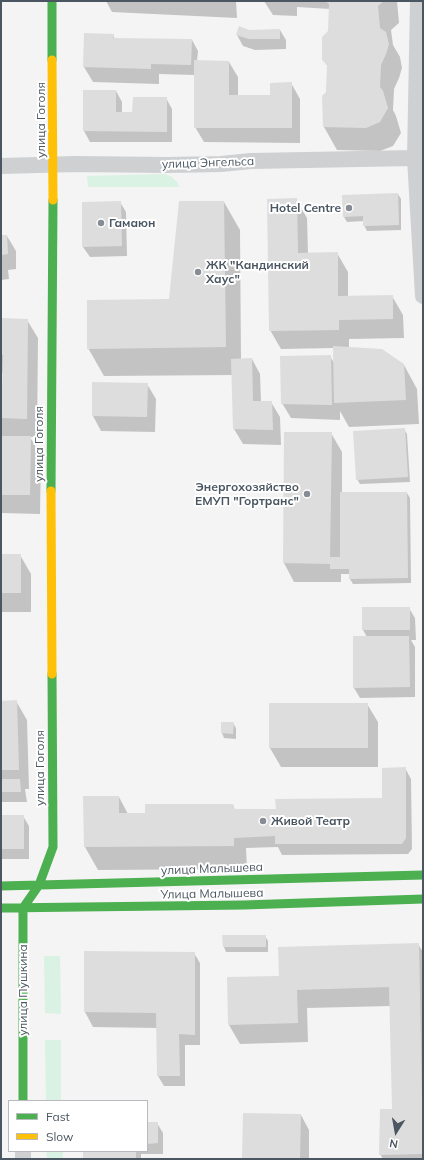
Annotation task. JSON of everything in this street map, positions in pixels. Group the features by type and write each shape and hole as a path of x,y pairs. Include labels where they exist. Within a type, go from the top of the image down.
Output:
{"street":[{"name":"улица Гоголя","path":"39,885 53,847 51,497 53,164 52,1"},
{"path":"418,1 415,158 423,296"},
{"name":"улица Энгельса","path":"1,166 53,164 221,164 251,161 415,158"},
{"name":"улица Малышева","path":"1,886 423,875"},
{"path":"1,891 23,908 39,885"},
{"name":"Улица Малышева","path":"1,908 244,905 423,899"},
{"name":"улица Пушкина","path":"23,908 23,1100"}],"green space":[{"path":"165,174 172,177 178,183 179,187 88,187 87,176"},
{"path":"44,956 60,956 61,1014 45,1013"},
{"path":"45,1040 61,1040 61,1100 46,1100"},
{"path":"46,1152 63,1152 63,1159 47,1159"}],"building":[{"path":"325,1 384,1 378,6 380,28 386,32 389,44 381,65 380,87 383,91 388,108 380,122 366,128 323,127 322,96 326,92 327,65 322,60 322,37 328,31 329,4"},
{"path":"239,26 249,30 280,29 280,39 249,39 236,35"},
{"path":"84,33 114,34 113,38 192,39 191,65 151,64 151,69 83,67"},
{"path":"194,60 229,61 229,95 270,95 270,83 292,82 292,128 194,128"},
{"path":"83,90 116,90 116,112 132,112 133,97 167,97 167,132 83,131"},
{"path":"398,193 399,225 363,226 363,216 343,217 342,195"},
{"path":"297,198 298,253 338,252 338,296 393,295 393,319 339,320 339,330 269,331 267,199"},
{"path":"121,201 122,246 82,247 82,202"},
{"name":"ЖК \"Кандинский Хаус\"","path":"179,201 224,201 226,347 87,349 87,300 169,299"},
{"path":"1,235 7,235 8,254 1,255"},
{"path":"1,318 28,319 27,419 1,418 3,355 1,355"},
{"path":"333,346 382,349 404,364 406,400 334,403"},
{"path":"331,355 332,405 281,404 280,356"},
{"path":"252,358 253,401 272,401 273,430 233,429 231,359"},
{"path":"92,382 148,383 147,417 92,416"},
{"path":"405,428 408,477 356,480 353,431"},
{"path":"284,432 332,432 330,557 340,557 340,492 407,492 408,578 349,579 349,569 330,569 330,564 283,563"},
{"path":"1,436 31,436 30,495 1,495"},
{"path":"1,554 21,554 21,593 1,593"},
{"path":"362,607 410,607 410,630 362,630"},
{"path":"353,636 409,636 410,687 353,688"},
{"path":"17,700 19,770 1,770 1,701"},
{"path":"269,703 368,703 368,748 269,748"},
{"path":"221,722 234,722 233,734 221,733"},
{"path":"406,767 406,838 402,844 275,844 275,836 234,838 234,846 84,847 83,796 119,796 119,813 145,813 145,804 233,804 234,809 276,809 275,799 382,798 382,768"},
{"path":"1,779 20,779 21,792 1,792"},
{"path":"1,815 24,815 24,849 1,849"},
{"path":"222,935 266,935 266,947 223,947"},
{"path":"419,943 423,1154 379,1155 380,1109 392,1109 389,987 297,990 298,1023 228,1025 227,977 279,976 278,947"},
{"path":"84,951 195,952 195,1035 179,1034 180,1076 157,1076 156,1013 84,1012"},
{"path":"243,1113 301,1114 300,1159 242,1159"},
{"path":"148,1122 158,1122 158,1143 148,1144"},
{"path":"83,1152 136,1152 136,1159 83,1159"}],"traffic: fast":[{"path":"52,1 52,60"},
{"path":"51,491 53,200"},
{"path":"23,1100 23,908 39,885 53,847 52,674"},
{"path":"1,886 423,875"},
{"path":"1,908 244,905 423,899"}],"traffic: slow":[{"path":"52,60 53,200"},
{"path":"51,491 52,674"}],"place":[{"name":"Hotel Centre","path":"349,208"},
{"name":"Гамаюн","path":"101,223"},
{"name":"ЖК \"Кандинский Хаус\"","path":"198,272"},
{"name":"Энергохозяйство ЕМУП \"Гортранс\"","path":"307,494"},
{"name":"Живой Театр","path":"263,821"}]}
